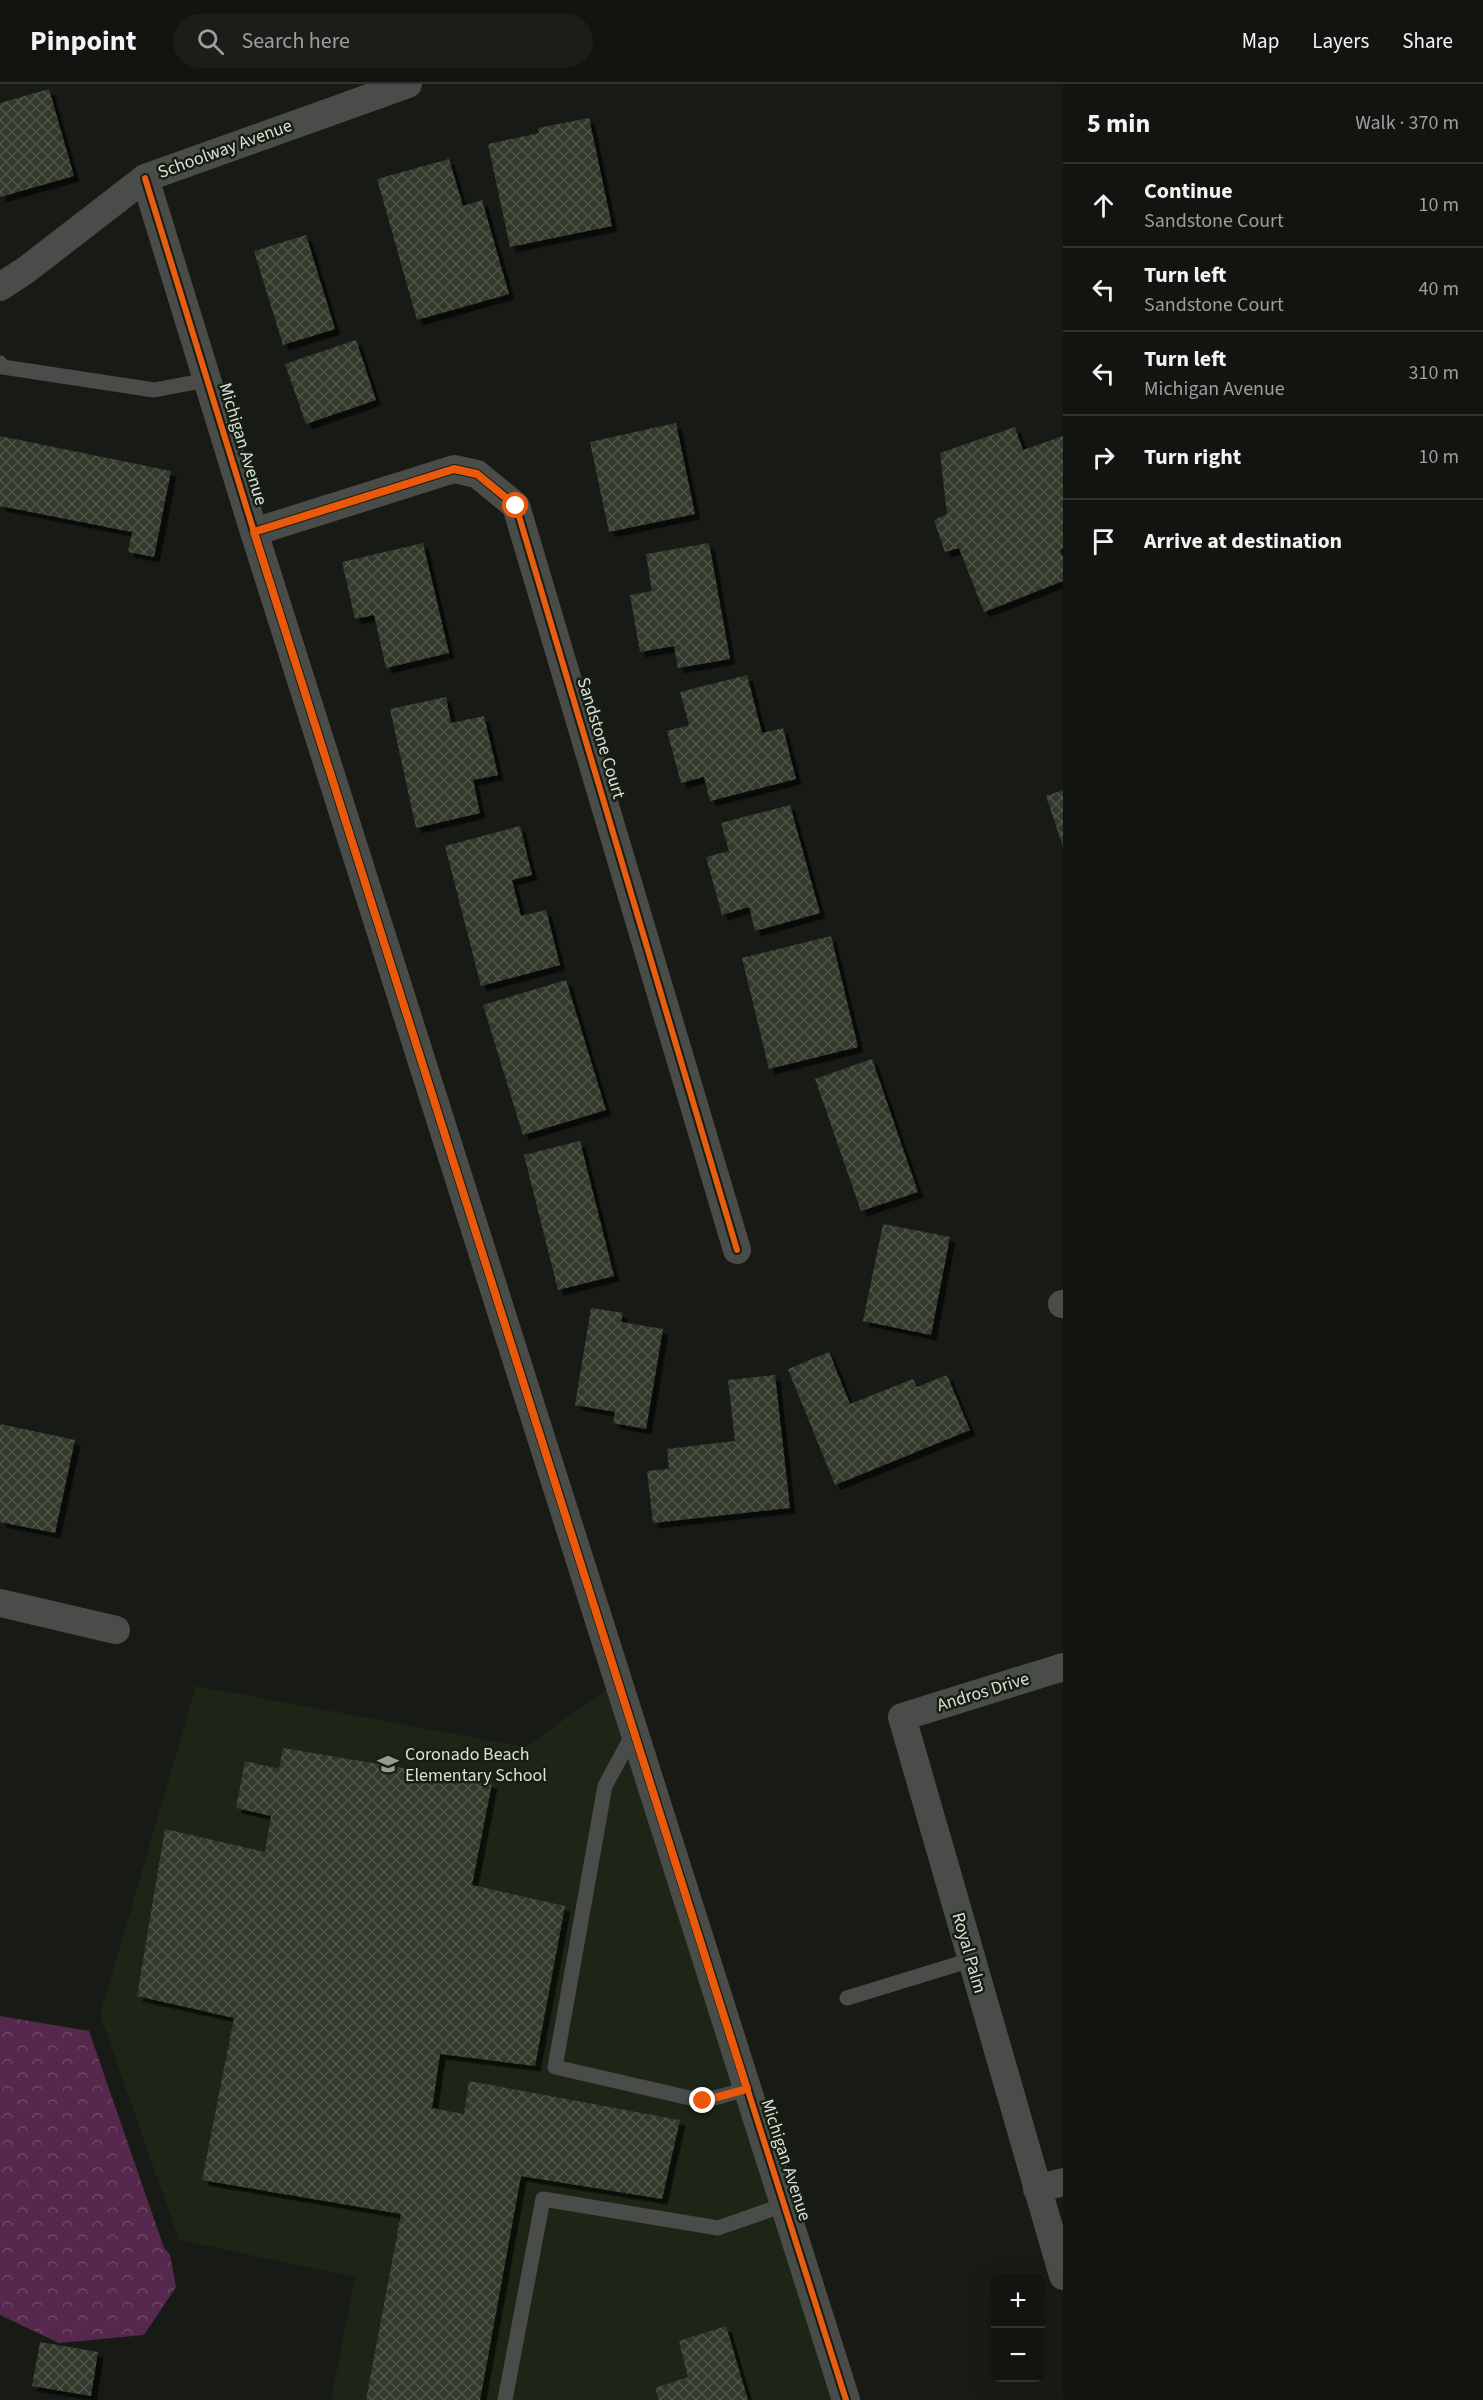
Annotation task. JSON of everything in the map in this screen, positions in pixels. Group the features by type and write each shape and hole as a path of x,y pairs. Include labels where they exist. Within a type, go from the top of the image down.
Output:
{"street":[{"name":"Schoolway Avenue","path":"0,287 26,270 145,178 408,84"},
{"name":"Michigan Avenue","path":"145,178 254,532 846,2400"},
{"name":"Sandstone Court","path":"254,532 454,469 477,474 516,506 737,1250"},
{"path":"0,1603 116,1630"},
{"name":"Andros Drive","path":"902,1717 1063,1667"},
{"name":"Royal Palm","path":"902,1717 971,1960 1050,2186 1063,2276"}],"lane":[{"path":"0,363 3,367 154,390 207,381"},
{"path":"634,1732 605,1786 555,2067 703,2101 747,2089"},
{"path":"847,1998 971,1960"},
{"path":"505,2400 543,2199 718,2228 784,2205"}],"shaded area":[{"path":"618,1682 846,2400 331,2400 355,2277 179,2240 100,2015 196,1686 525,1747"}],"green space":[{"path":"0,2016 89,2031 164,2248 170,2255 176,2287 144,2335 59,2343 0,2315"}],"building":[{"path":"49,89 74,176 0,197 0,103"},
{"path":"589,118 612,226 510,247 488,144 539,133 538,128"},
{"path":"449,159 463,206 482,200 509,294 417,320 377,179"},
{"path":"306,235 335,329 283,345 254,251"},
{"path":"356,340 376,400 306,424 285,364"},
{"path":"676,423 695,514 609,532 590,442"},
{"path":"1015,427 1023,450 1063,436 1063,549 1060,550 1063,557 1063,581 984,612 959,548 945,552 934,520 947,514 940,453"},
{"path":"0,436 171,471 154,557 128,552 132,532 0,506"},
{"path":"423,543 449,653 386,668 374,615 355,619 342,562"},
{"path":"709,543 730,659 678,668 674,646 640,652 630,595 652,591 646,554"},
{"path":"747,675 762,733 783,728 796,779 710,801 704,777 681,783 667,731 689,725 680,692"},
{"path":"446,697 451,723 484,716 498,775 473,780 480,813 416,828 390,709"},
{"path":"1063,790 1063,847 1046,796"},
{"path":"790,805 820,913 755,931 749,907 722,915 706,857 729,851 721,823"},
{"path":"520,826 532,875 512,880 521,916 546,910 560,965 481,986 445,846"},
{"path":"831,936 858,1047 769,1069 742,958"},
{"path":"566,980 606,1110 523,1135 483,1005"},
{"path":"872,1059 918,1192 861,1211 815,1079"},
{"path":"580,1141 614,1276 558,1290 524,1155"},
{"path":"883,1224 950,1237 931,1335 863,1321"},
{"path":"591,1308 623,1313 621,1322 663,1329 646,1429 613,1423 615,1412 575,1405"},
{"path":"829,1352 850,1404 913,1379 917,1387 947,1375 970,1430 835,1485 788,1369"},
{"path":"775,1375 790,1508 653,1523 647,1471 669,1469 667,1449 735,1441 728,1380"},
{"path":"0,1424 75,1440 55,1533 0,1522"},
{"path":"283,1748 492,1783 472,1885 565,1906 535,2066 440,2054 432,2108 464,2114 469,2081 680,2120 662,2199 521,2176 480,2400 366,2400 401,2214 202,2180 234,2018 137,1996 165,1829 265,1852 271,1816 236,1808 245,1761 279,1769"},
{"path":"726,2326 748,2400 659,2400 655,2388 688,2377 679,2341"},
{"path":"40,2342 98,2352 91,2396 32,2386"}],"cycle path":[{"path":"145,178 254,532 846,2400"},
{"path":"254,532 454,469 477,474 516,506 737,1250"}],"place":[{"name":"Coronado Beach Elementary School","path":"388,1764"}],"route":[{"path":"516,506 477,474 454,469 254,532 747,2089 703,2101"}]}
